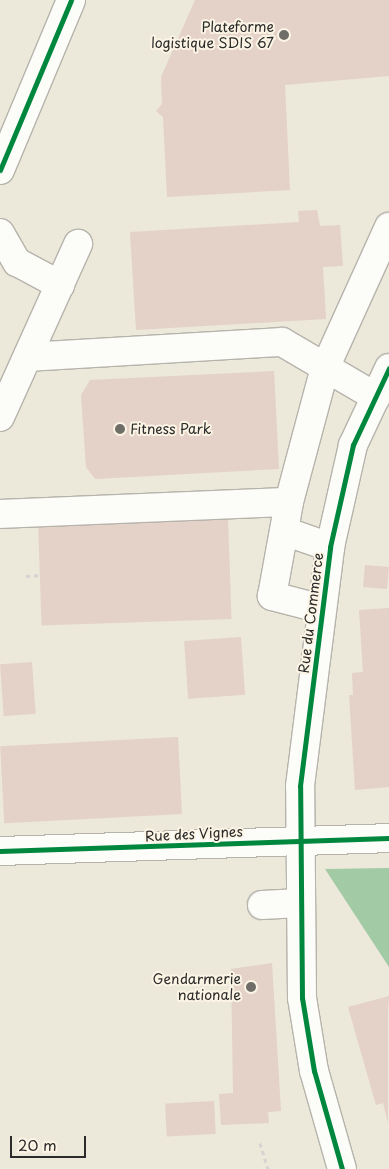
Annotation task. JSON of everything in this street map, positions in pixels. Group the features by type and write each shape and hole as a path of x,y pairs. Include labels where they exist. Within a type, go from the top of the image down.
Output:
{"street":[{"path":"0,170 71,0"},
{"path":"322,610 272,596 289,502 325,368 389,228"},
{"path":"0,233 17,262 60,284"},
{"path":"0,417 78,244"},
{"path":"28,357 282,342 376,397"},
{"name":"Rue du Commerce","path":"342,1169 306,1034 298,840 330,547 353,445 389,368"},
{"path":"0,514 289,502"},
{"path":"284,531 330,547"},
{"name":"Rue des Vignes","path":"0,851 389,838"},
{"path":"262,905 300,903"}],"path":[{"path":"26,576 40,575"},
{"path":"260,1142 268,1169"}],"green space":[{"path":"389,868 389,967 325,869"}],"building":[{"path":"195,0 389,0 389,76 285,85 290,190 167,197 163,117 156,111 162,104 161,77"},
{"path":"317,210 320,226 340,225 343,266 323,267 326,319 136,330 130,232 299,222 298,211"},
{"path":"274,371 279,469 95,479 86,467 81,395 90,380"},
{"path":"228,519 231,619 42,626 38,526"},
{"path":"365,565 389,567 387,589 363,587"},
{"path":"389,608 389,787 355,790 349,695 353,695 352,673 363,672 359,610"},
{"path":"241,637 245,695 188,699 184,641"},
{"path":"32,662 36,714 4,716 0,664"},
{"path":"178,737 182,814 4,823 0,746"},
{"path":"272,963 281,1111 268,1112 269,1123 221,1125 219,1094 233,1093 231,969"},
{"path":"389,996 388,1123 383,1103 376,1105 348,1007"},
{"path":"214,1101 216,1134 167,1137 165,1104"}],"cycle path":[{"path":"0,170 71,0"},
{"path":"342,1169 314,1071 302,998 300,786 330,547 353,445 389,368"},
{"path":"0,851 389,838"}],"place":[{"name":"Plateforme logistique SDIS 67","path":"284,35"},
{"name":"Fitness Park","path":"120,429"},
{"name":"Gendarmerie nationale","path":"251,987"}]}
